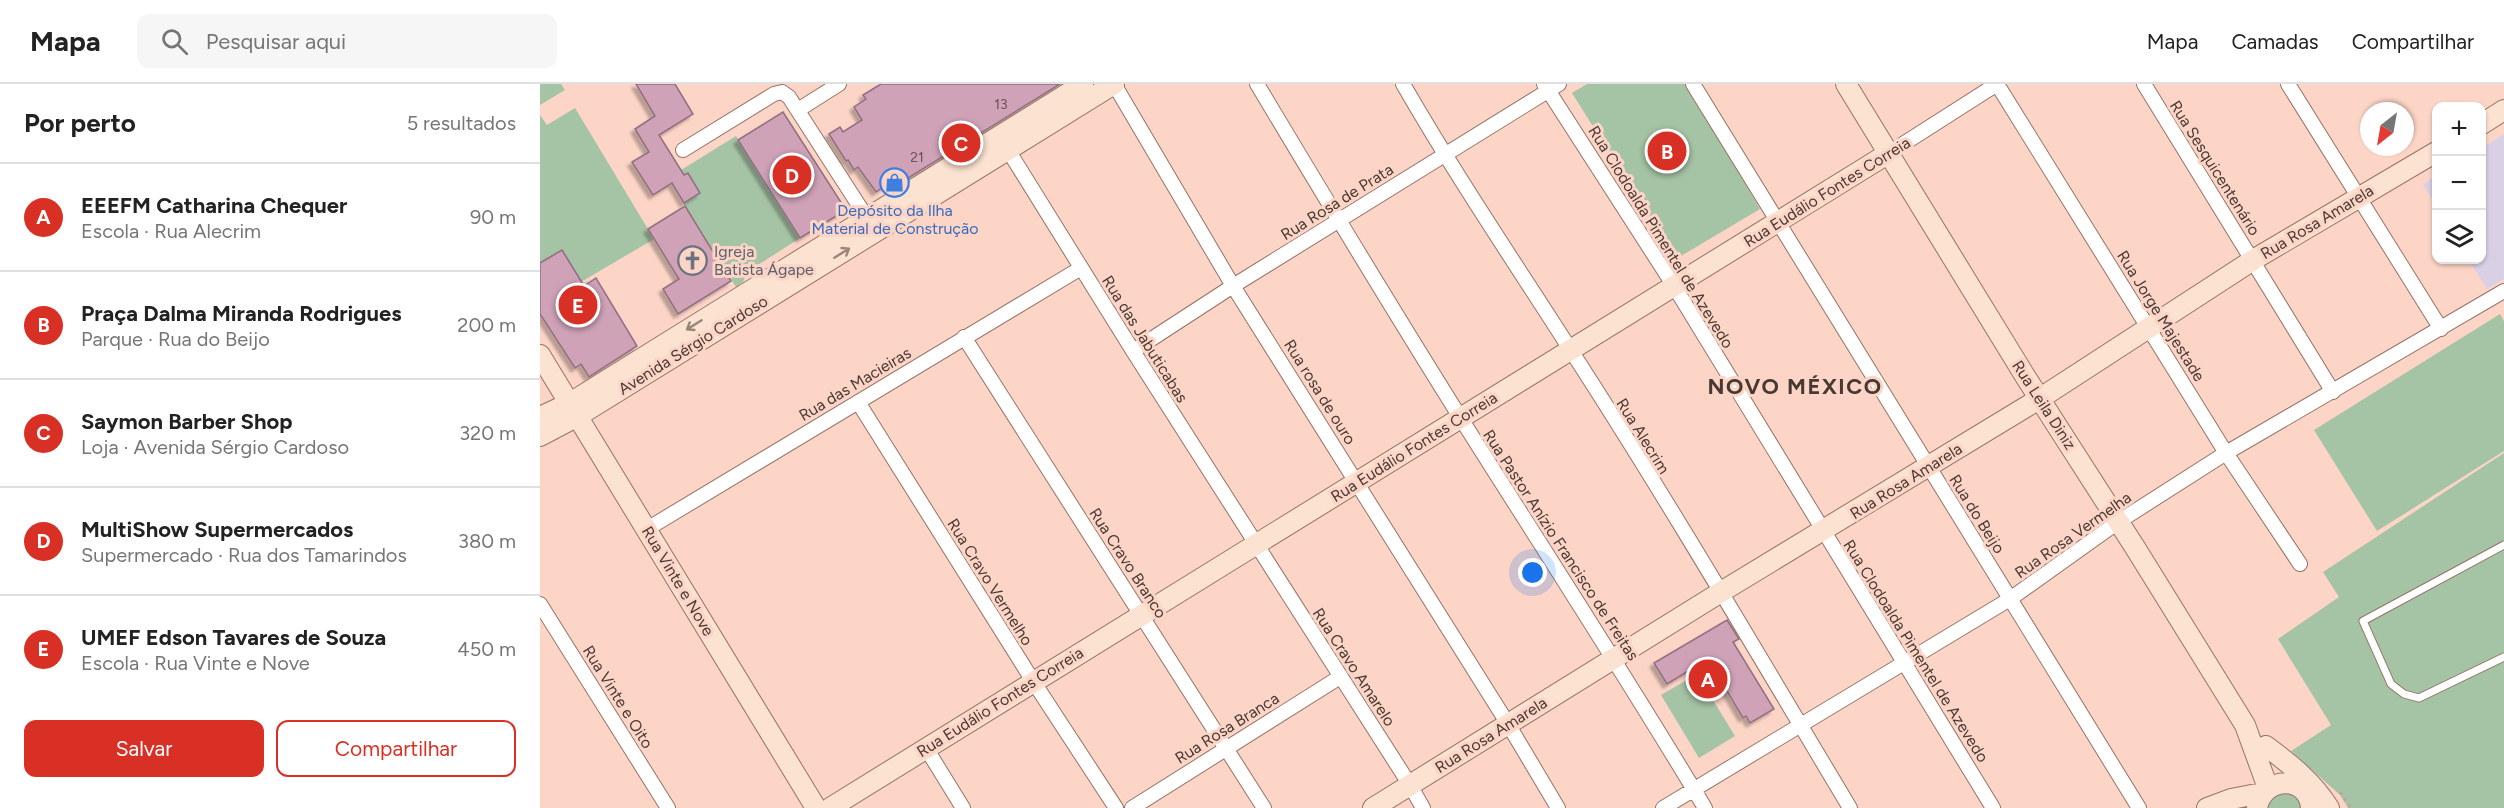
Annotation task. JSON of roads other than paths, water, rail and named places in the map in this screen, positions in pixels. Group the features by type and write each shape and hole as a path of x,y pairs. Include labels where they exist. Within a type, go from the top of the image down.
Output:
{"street":[{"path":"798,110 839,84"},
{"name":"Avenida Sérgio Cardoso","path":"1058,110 1083,84"},
{"name":"Avenida Sérgio Cardoso","path":"574,409 1058,110 1114,84"},
{"name":"Rua rosa de ouro","path":"1114,84 1233,286 1508,724 1558,808"},
{"name":"Rua Pastor Anízio Francisco de Freitas","path":"1257,84 1460,417 1615,658 1705,808"},
{"name":"Rua Alecrim","path":"1403,84 1444,155 1572,351 1721,592 1850,808"},
{"name":"Rua do Beijo","path":"1693,84 2139,808"},
{"name":"Rua Leila Diniz","path":"1846,84 2039,399 2245,725 2266,746 2310,802"},
{"name":"Rua Eudálio Fontes Correia","path":"830,808 1460,417 1778,224 1997,84"},
{"name":"Rua Jorge Majestade","path":"1997,84 2150,327 2226,453 2300,564"},
{"name":"Rua Sesquicentenário","path":"2144,84 2333,392"},
{"path":"2288,84 2441,329"},
{"name":"Rua Rosa de Prata","path":"1133,351 1551,86"},
{"name":"Rua Clodoalda Pimentel de Azevedo","path":"1551,86 1994,808"},
{"path":"683,150 778,92 786,93 871,225"},
{"path":"2486,121 2504,110"},
{"name":"Rua das Jabuticabas","path":"1004,143 1257,545"},
{"name":"Rua Rosa Amarela","path":"1373,808 1721,592 2039,399 2253,260 2432,154"},
{"name":"Rua das Macieiras","path":"647,529 1081,268"},
{"name":"Rua Rosa Vermelha","path":"1663,808 1903,661 2010,599 2118,522 2226,453 2504,291"},
{"name":"Rua Cravo Branco","path":"964,337 1264,808"},
{"name":"Rua Vinte e Nove","path":"540,355 816,808"},
{"name":"Rua Cravo Vermelho","path":"858,402 1033,681 1116,808"},
{"path":"543,412 574,409"},
{"path":"540,436 574,409"},
{"name":"Rua Cravo Amarelo","path":"1257,545 1423,808"},
{"name":"Rua Vinte e Oito","path":"540,604 668,808"},
{"name":"Rua Rosa Branca","path":"1132,808 1340,677"},
{"name":"Rua Leila Diniz","path":"2245,725 2262,796"},
{"path":"2266,746 2294,767 2322,796 2330,808"},
{"path":"926,748 963,808"},
{"path":"2207,808 2231,799 2262,796 2282,783 2290,783 2310,802"}],"lane":[{"path":"2504,545 2363,621 2391,684 2404,694 2419,698 2504,657"}],"place":[{"name":"Saymon Barber Shop","path":"961,143"},
{"name":"Praça Dalma Miranda Rodrigues","path":"1667,151"},
{"name":"MultiShow Supermercados","path":"792,175"},
{"name":"Depósito da Ilha Material de Construção","path":"895,182"},
{"name":"Igreja Batista Ágape","path":"693,260"},
{"name":"UMEF Edson Tavares de Souza","path":"578,305"},
{"name":"EEEFM Catharina Chequer","path":"1708,679"}],"district":[{"name":"NOVO MÉXICO","path":"1795,386"}]}
